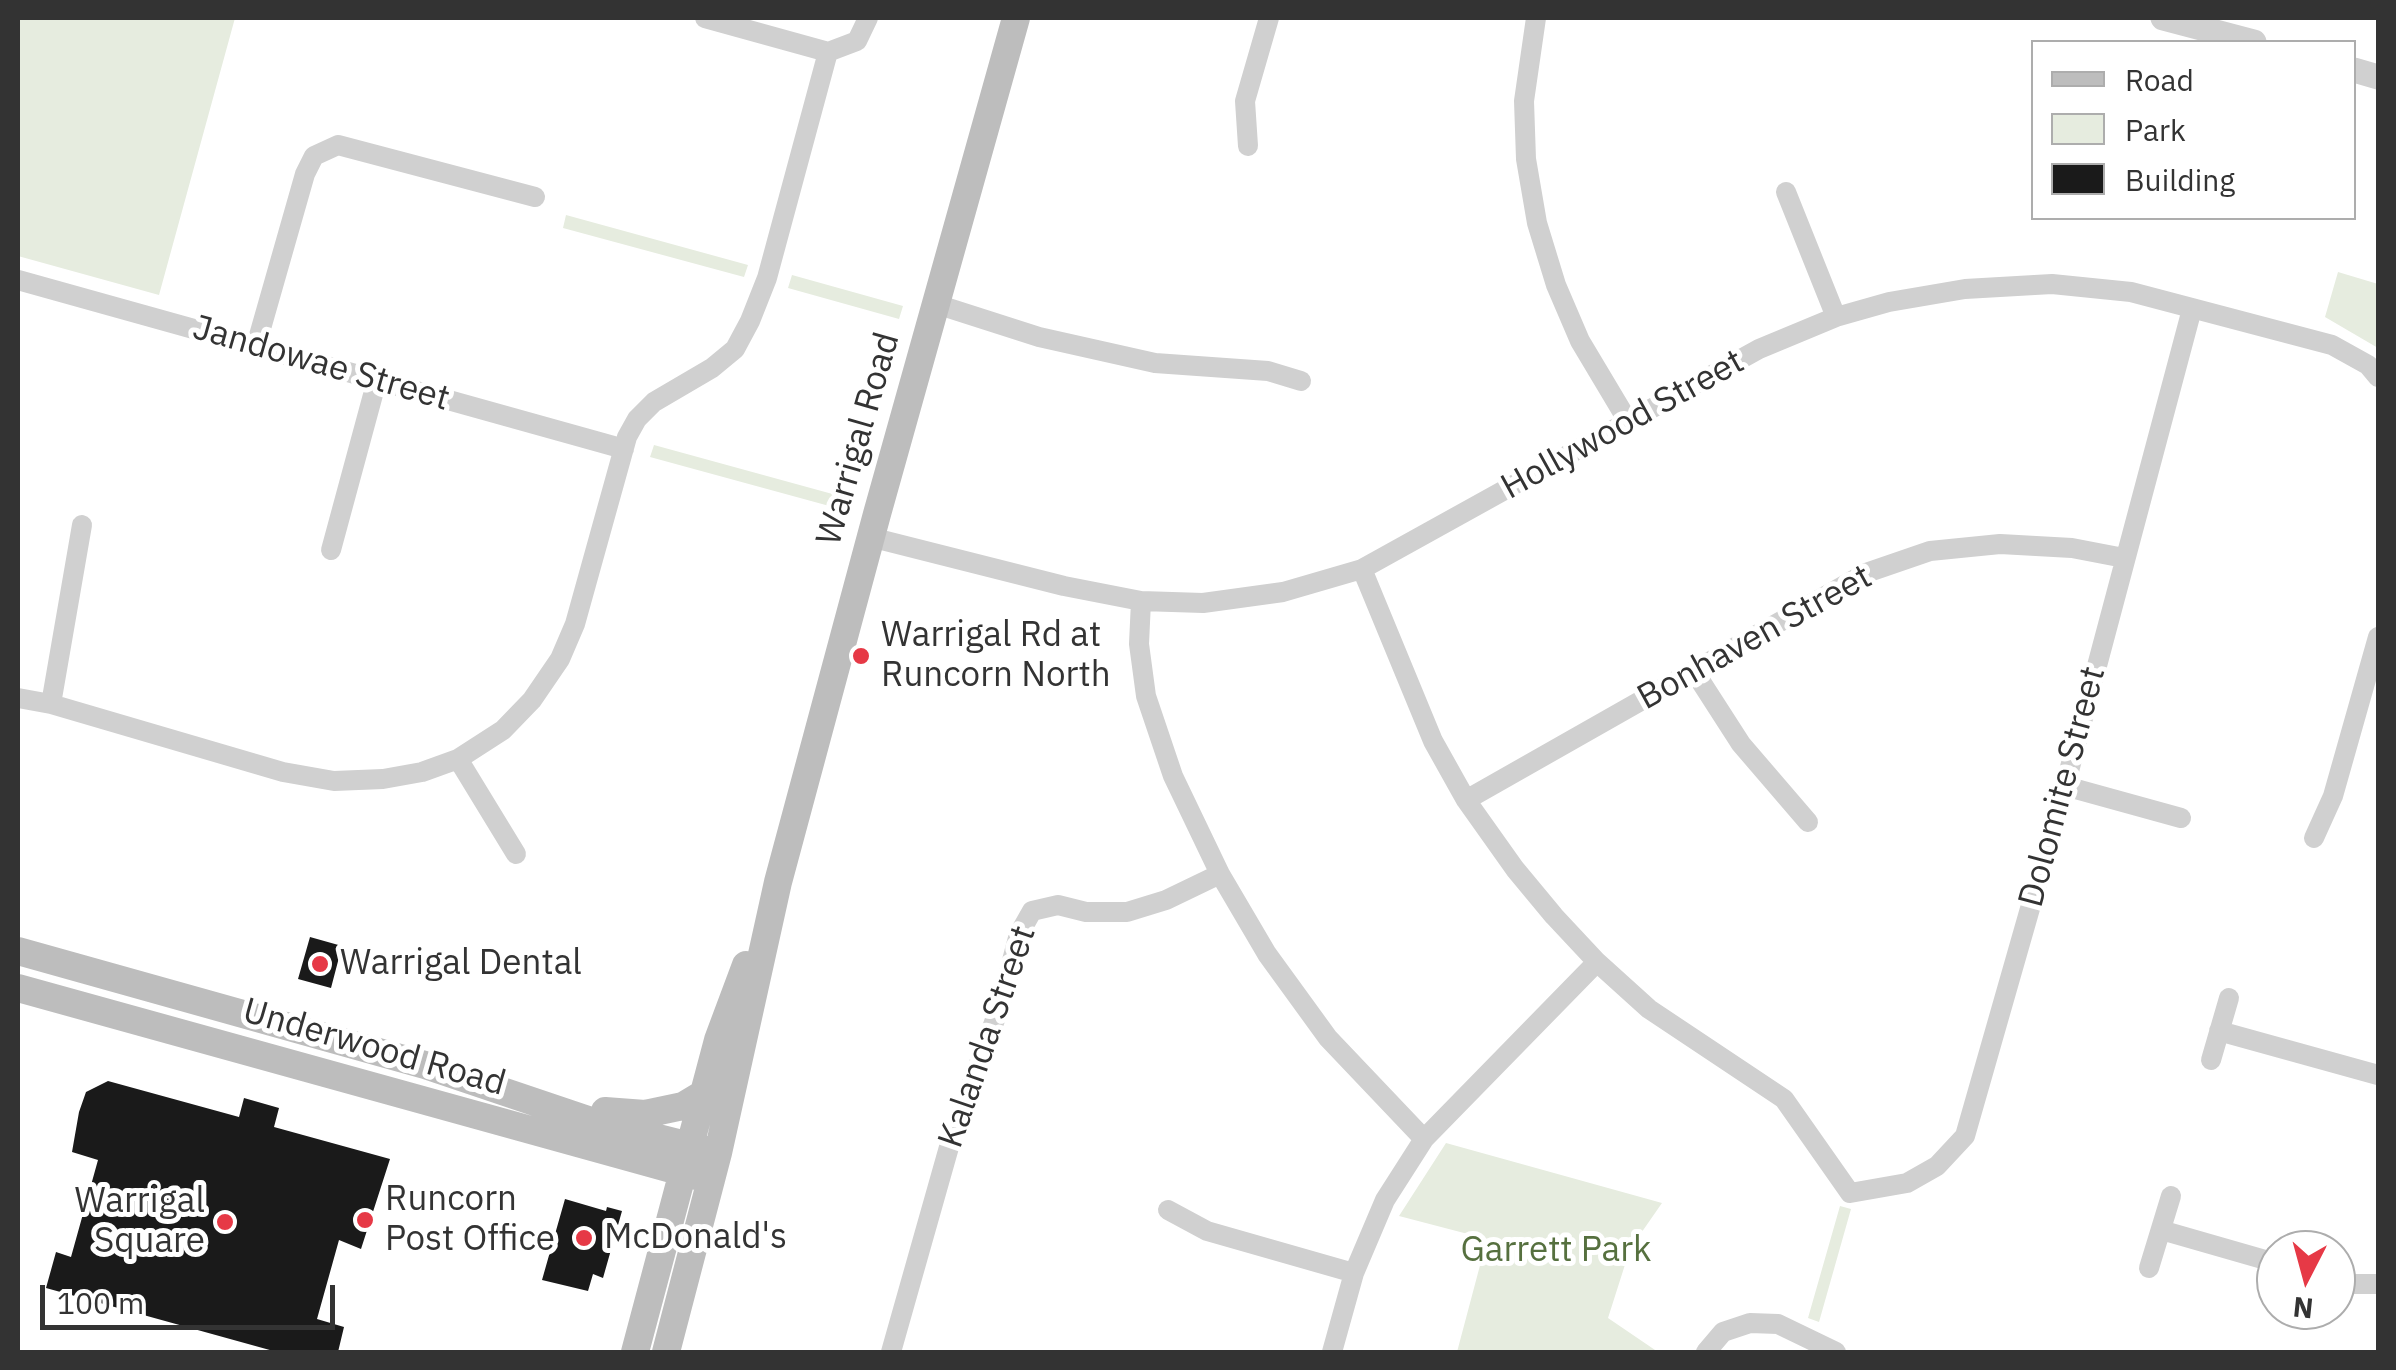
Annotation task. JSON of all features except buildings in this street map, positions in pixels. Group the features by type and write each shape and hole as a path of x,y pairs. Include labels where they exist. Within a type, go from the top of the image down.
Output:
{"main road":[{"name":"Warrigal Road","path":"666,1352 715,1166 778,882 870,536 1016,18"},
{"name":"Warrigal Road","path":"635,1352 718,1040 778,882"},
{"name":"Underwood Road","path":"28,954 520,1095 686,1160"},
{"name":"Underwood Road","path":"24,990 354,1080 715,1166"},
{"path":"354,1080 364,1048"},
{"name":"Underwood Road","path":"520,1095 624,1114 645,1114 683,1106 703,1094"}],"street":[{"path":"705,18 828,52 856,41 868,18"},
{"path":"1248,146 1245,101 1269,18"},
{"path":"1536,18 1524,101 1526,159 1536,223 1580,341 1629,423"},
{"path":"2163,18 2246,40"},
{"path":"18,698 51,704 283,772 334,781 383,780 422,772 458,759 503,730 532,700 560,660 575,624 624,448 637,420 654,402 712,368 735,349 750,321 767,278 828,52"},
{"path":"256,346 305,174 314,156 338,145 535,198"},
{"path":"1786,192 1836,317"},
{"name":"Jandowae Street","path":"18,280 624,448"},
{"name":"Hollywood Street","path":"870,536 1140,602 1203,603 1284,592 1362,568 1759,349 1836,317 1889,302 1965,289 2052,284 2131,292 2332,345 2368,366 2378,377"},
{"path":"936,304 1039,337 1154,362 1268,370 1301,381"},
{"name":"Dolomite Street","path":"1597,962 1649,1009 1784,1099 1850,1193 1907,1183 1938,1166 1965,1136 2065,786 2192,308"},
{"path":"331,550 377,380"},
{"path":"51,704 82,525"},
{"name":"Bonhaven Street","path":"1466,800 1866,572 1930,552 2000,544 2072,548 2124,558"},
{"path":"1332,1352 1354,1273 1385,1200 1424,1139 1597,962 1514,869 1466,800 1433,741 1362,568"},
{"path":"1140,602 1139,644 1146,696 1172,776 1220,874 1267,954 1328,1038 1424,1139"},
{"path":"2314,838 2333,796 2378,637"},
{"path":"1694,671 1741,744 1808,822"},
{"path":"458,759 516,854"},
{"path":"2065,786 2181,818"},
{"name":"Kalanda Street","path":"891,1352 951,1140 1000,1006 1019,934 1032,911 1058,905 1086,912 1127,912 1166,900 1220,874"},
{"path":"24,990 28,954"},
{"path":"2211,1060 2229,998"},
{"path":"2220,1031 2378,1075"},
{"path":"2149,1268 2170,1196"},
{"path":"1168,1210 1208,1231 1354,1273"},
{"path":"2161,1230 2256,1256"},
{"path":"1706,1352 1724,1332 1750,1322 1778,1324 1836,1352"}],"green space":[{"path":"18,18 235,18 159,295 18,256"},
{"path":"566,215 748,265 744,277 563,228"},
{"path":"2338,272 2378,284 2378,348 2325,317"},
{"path":"792,275 903,306 899,319 788,288"},
{"path":"654,445 847,498 844,510 650,457"},
{"name":"Garrett Park","path":"1446,1143 1662,1203 1630,1249 1608,1318 1658,1352 1457,1352 1487,1239 1399,1216"},
{"path":"1840,1206 1851,1209 1819,1322 1808,1318"}],"place":[{"name":"Warrigal Rd at Runcorn North","path":"861,656"},
{"name":"Warrigal Dental","path":"320,964"},
{"name":"Runcorn Post Office","path":"365,1220"},
{"name":"Warrigal Square","path":"225,1222"},
{"name":"McDonald's","path":"584,1238"}]}
